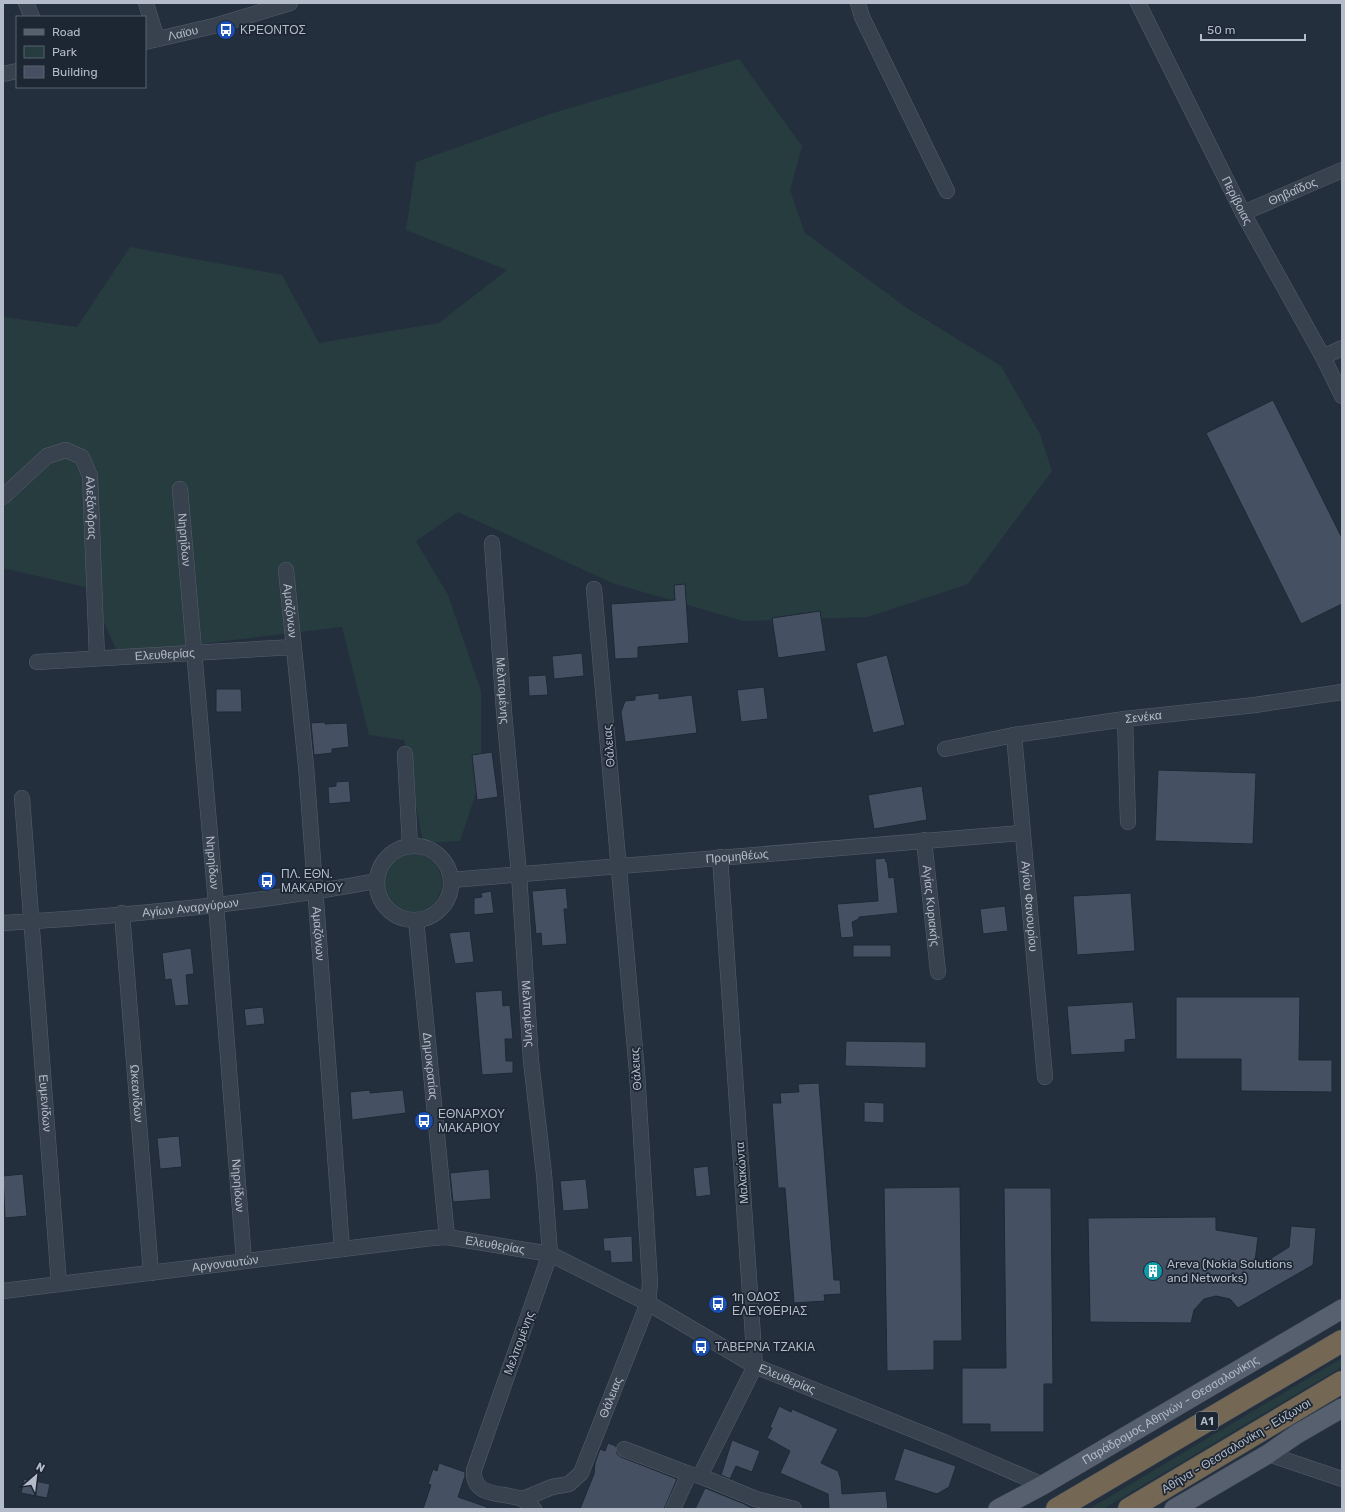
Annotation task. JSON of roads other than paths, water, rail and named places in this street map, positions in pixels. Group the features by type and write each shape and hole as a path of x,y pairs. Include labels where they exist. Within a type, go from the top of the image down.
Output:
{"highway":[{"name":"Α1","path":"1057,1509 1342,1341"},
{"name":"Αθήνα - Θεσσαλονίκη - Εύζωνοι","path":"1129,1509 1342,1382"}],"main road":[{"name":"Παράδρομος Αθηνών - Θεσσαλονίκης","path":"998,1509 1043,1485 1342,1309"},
{"path":"1174,1509 1268,1454 1297,1434 1342,1408"}],"street":[{"path":"26,3 32,16"},
{"path":"146,3 151,40"},
{"name":"Λαϊου","path":"151,40 218,25 290,3"},
{"path":"858,3 862,17 947,191"},
{"name":"Περίβοιας","path":"1138,3 1243,213 1323,356 1342,396"},
{"path":"3,74 16,70"},
{"name":"Θηβαΐδος","path":"1243,213 1342,170"},
{"path":"1323,356 1342,348"},
{"name":"Αλεξάνδρας","path":"3,497 47,456 66,450 82,457 90,476 97,658"},
{"name":"Νηρηίδων","path":"180,489 216,904 244,1261"},
{"name":"Μελπομένης","path":"492,544 504,712 519,874 531,1061 544,1174 550,1254 474,1470 473,1479 476,1485 484,1490 529,1504"},
{"name":"Αμαζόνων","path":"286,570 306,766 342,1249"},
{"name":"Θάλειας","path":"529,1504 552,1487 569,1484 581,1473 648,1302 650,1283 637,1072 594,589"},
{"name":"Ελευθερίας","path":"37,662 294,647"},
{"name":"Σενέκα","path":"945,749 1014,735 1125,719 1255,705 1342,692"},
{"path":"1125,719 1128,822"},
{"name":"Αγίου Φανουρίου","path":"1014,735 1045,1077"},
{"path":"405,754 410,846"},
{"name":"Ευμενίδων","path":"22,798 59,1284"},
{"name":"Προμηθέως","path":"451,880 1022,833"},
{"name":"Αγίας Κυριακής","path":"924,840 938,972"},
{"path":"410,846 419,846 431,850 441,858 448,868 451,880 450,892 445,903 437,912 426,919 402,919 391,913 383,904 377,893 376,881 380,867 386,858 396,850 410,846"},
{"name":"Μαλακώντα","path":"720,857 755,1366"},
{"name":"Αγίων Αναργύρων","path":"3,923 122,914 216,904 315,892 376,881"},
{"name":"Ωκεανίδων","path":"122,914 151,1273"},
{"name":"Δημοκρατίας","path":"416,920 447,1237"},
{"name":"Ελευθερίας","path":"447,1237 550,1254 648,1302 755,1366 946,1443 1043,1485"},
{"name":"Αργοναυτών","path":"3,1291 447,1237"},
{"path":"672,1509 694,1475 755,1366"},
{"path":"624,1448 756,1500 784,1508"},
{"path":"1268,1454 1342,1479"}],"place":[{"name":"ΚΡΕΟΝΤΟΣ","path":"226,30"},
{"name":"ΠΛ. ΕΘΝ. ΜΑΚΑΡΙΟΥ","path":"267,881"},
{"name":"ΕΘΝΑΡΧΟΥ ΜΑΚΑΡΙΟΥ","path":"424,1121"},
{"name":"Areva (Nokia Solutions and Networks)","path":"1153,1271"},
{"name":"1η ΟΔΟΣ ΕΛΕΥΘΕΡΙΑΣ","path":"718,1304"},
{"name":"ΤΑΒΕΡΝΑ ΤΖΑΚΙΑ","path":"701,1347"}]}
